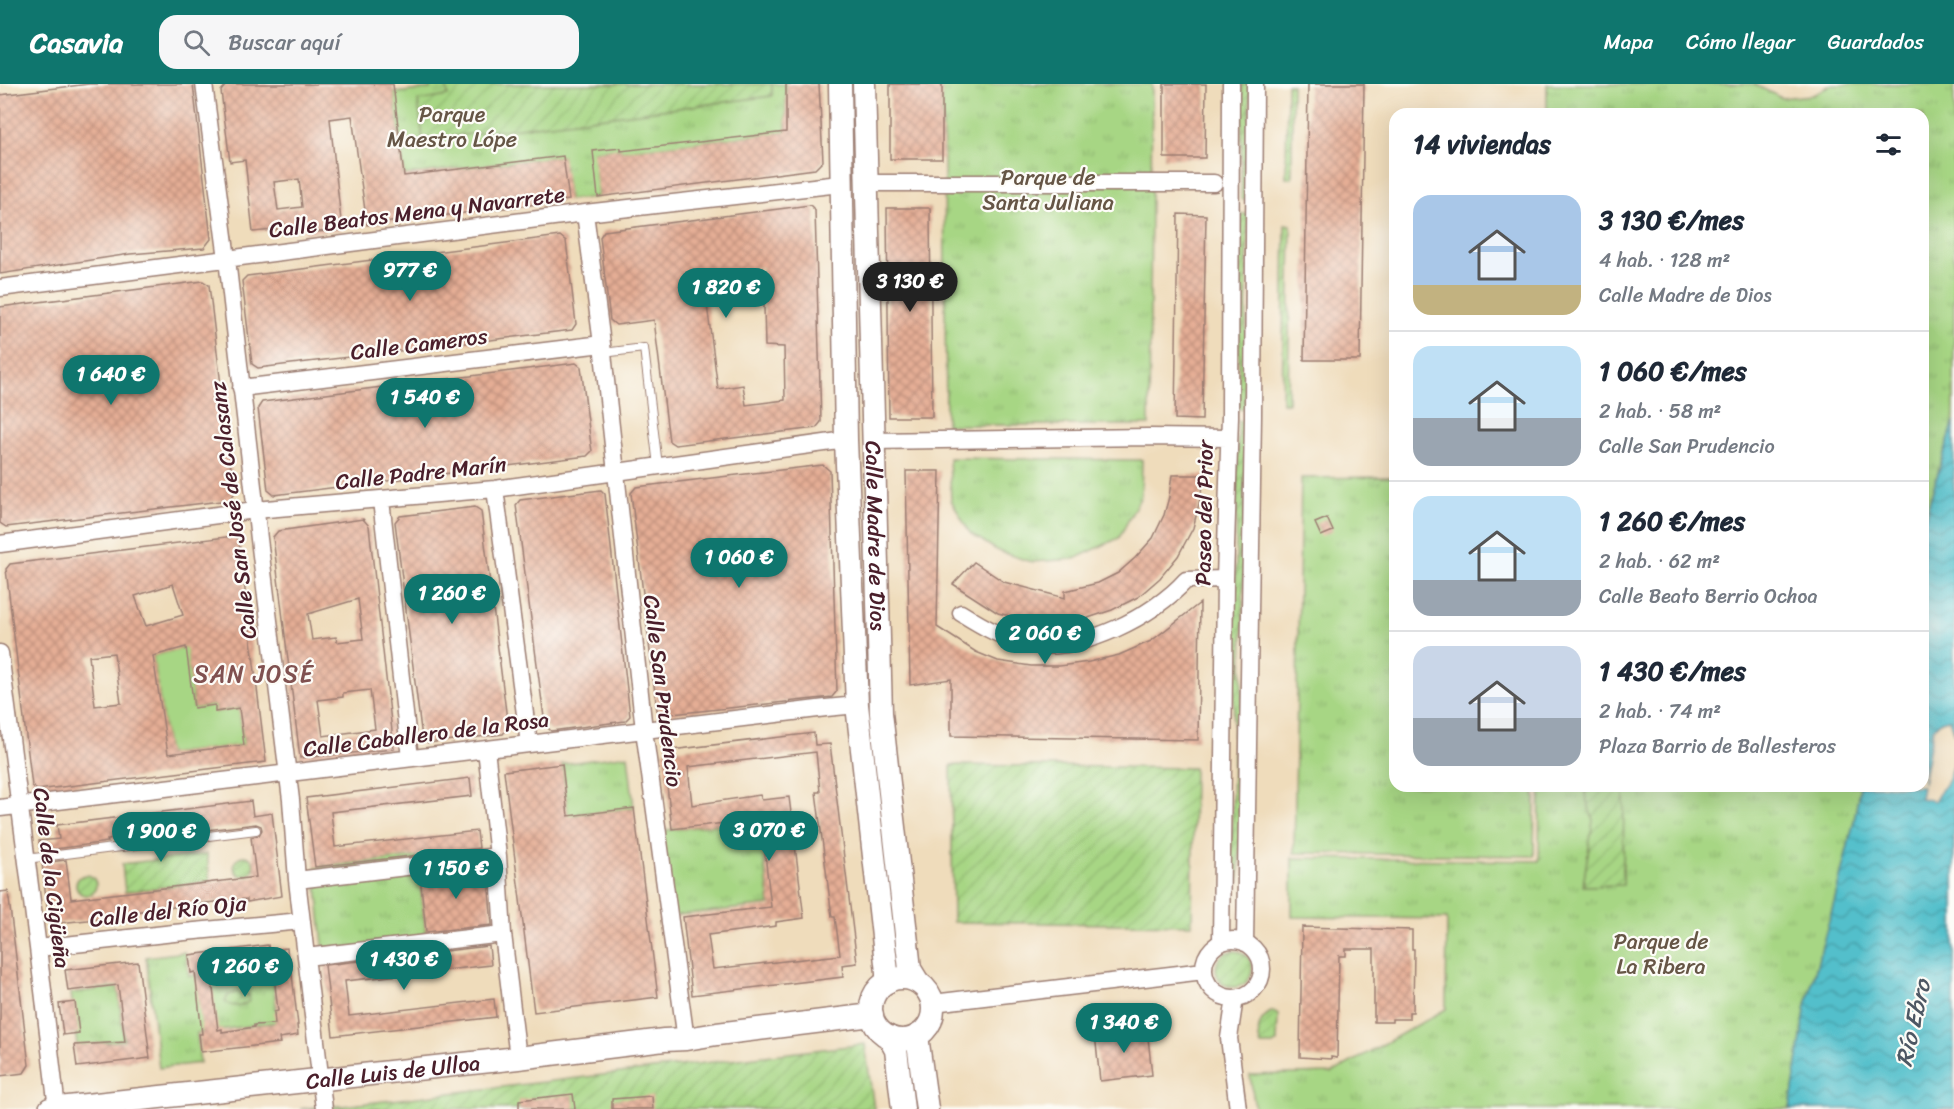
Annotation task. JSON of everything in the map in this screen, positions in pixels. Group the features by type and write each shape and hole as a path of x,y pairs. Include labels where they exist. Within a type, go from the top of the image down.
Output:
{"main road":[{"name":"Calle Madre de Dios","path":"840,84 846,440 856,705 887,982"},
{"name":"Calle Madre de Dios","path":"864,84 881,713 910,969 918,982"},
{"path":"897,978 908,978 918,982 928,992 933,1003 929,1026 908,1040 889,1037 878,1028 872,1015 872,1002 877,990 897,978"},
{"name":"Calle Luis de Ulloa","path":"54,1109 518,1058 674,1037 872,1015"},
{"path":"917,1036 927,1109"},
{"path":"889,1037 896,1050 903,1109"}],"street":[{"name":"Calle San José de Calasanz","path":"204,84 227,259 287,773 289,826 324,1109"},
{"name":"Paseo del Prior","path":"1221,943 1231,84"},
{"path":"1245,943 1253,434 1255,84"},
{"path":"866,183 1214,183"},
{"name":"Calle Beatos Mena y Navarrete","path":"0,288 585,213 840,184"},
{"name":"Calle San Prudencio","path":"585,213 644,730 674,1037"},
{"name":"Calle Cameros","path":"241,388 602,349"},
{"path":"873,441 1228,438"},
{"name":"Calle Padre Marín","path":"0,544 255,510 495,489 846,440"},
{"path":"495,489 529,744"},
{"path":"381,500 410,759"},
{"path":"961,613 991,632 1014,640 1059,645 1113,630 1153,609 1174,594 1186,580 1225,579"},
{"name":"Calle de la Cigüeña","path":"0,653 38,948 54,1109"},
{"name":"Calle Caballero de la Rosa","path":"0,808 856,705"},
{"path":"486,748 498,856 503,934 518,1058"},
{"path":"297,880 498,856"},
{"name":"Calle del Río Oja","path":"38,948 302,921"},
{"path":"306,957 503,934"},
{"path":"1236,940 1245,943 1252,947 1262,964 1262,974 1258,983 1244,996 1235,998 1218,993 1206,979 1204,971 1208,954 1221,943 1236,940"},
{"path":"933,1003 1204,971"},
{"path":"1235,998 1229,1038 1238,1109"}],"lane":[{"path":"602,349 644,348 658,466"},
{"path":"26,859 256,830"}],"green space":[{"name":"Parque Maestro Lópe","path":"430,84 786,84 786,132 621,151 620,148 594,151 598,197 569,200 562,156 404,175 394,93 430,89"},
{"path":"446,84 772,84 772,96 423,140 418,101 448,96"},
{"name":"Parque de Santa Juliana","path":"941,84 1152,84 1149,425 946,425 944,153"},
{"path":"1242,84 1250,84 1248,199 1241,199"},
{"path":"1287,84 1292,84 1292,178 1286,178"},
{"path":"1547,84 1754,84 1781,98 1813,95 1832,84 1954,84 1954,422 1929,504 1929,108 1547,108"},
{"path":"1241,214 1248,214 1245,409 1238,409"},
{"path":"1285,224 1291,225 1288,403 1282,403"},
{"path":"1238,421 1246,421 1239,883 1231,883"},
{"path":"949,458 1142,460 1141,496 1119,538 1074,559 1031,562 998,551 970,533 951,500"},
{"path":"1389,477 1389,792 1535,792 1534,856 1294,853 1301,478"},
{"path":"230,634 188,659 194,708 215,705 216,712 239,708 244,745 168,754 153,656"},
{"path":"628,755 634,808 568,816 562,764"},
{"path":"951,765 1194,768 1192,925 953,922"},
{"name":"Parque de La Ribera","path":"1540,792 1859,792 1834,903 1806,1005 1790,1109 1255,1109 1250,1075 1332,1073 1446,1009 1447,919 1292,917 1292,858 1539,861"},
{"path":"1585,792 1624,792 1623,885 1583,886 1593,820"},
{"path":"759,820 770,905 670,916 659,831"},
{"path":"207,854 210,881 125,892 122,864"},
{"path":"244,856 251,859 254,866 251,873 244,876 237,873 234,866 237,859"},
{"path":"417,857 428,953 325,964 315,867"},
{"path":"86,875 93,878 96,885 93,892 86,895 79,892 76,885 79,878"},
{"path":"1234,951 1246,957 1252,969 1246,981 1234,987 1222,981 1216,969 1222,957"},
{"path":"185,952 189,976 271,965 278,1022 197,1033 200,1063 159,1068 146,957"},
{"path":"118,987 124,1040 77,1046 71,993"},
{"path":"237,992 249,995 249,1001 237,1006 225,1002 228,995"},
{"path":"1271,1012 1278,1015 1277,1042 1273,1045 1261,1045 1259,1026 1263,1018"},
{"path":"865,1044 874,1109 300,1109 342,1106"}],"water":[{"path":"1954,422 1954,734 1949,719 1941,721 1933,729 1929,751 1929,504"},
{"name":"Río Ebro","path":"1954,760 1954,1109 1790,1109 1806,1005 1834,903 1859,792 1921,792 1920,798 1934,801 1948,780"}],"building":[{"path":"89,84 193,84 211,239 204,248 130,254 0,274 0,95"},
{"path":"227,84 393,84 404,176 563,156 569,200 367,225 352,116 330,119 342,230 305,233 304,227 253,232 245,160 230,162 221,91","holes":["299,179 302,207 278,210 274,182"]},
{"path":"786,84 819,84 823,161 815,169 598,197 593,151 621,148 621,151 786,132"},
{"path":"890,84 942,84 942,159 890,159"},
{"path":"1164,84 1206,84 1205,158 1164,158"},
{"path":"1308,84 1364,84 1360,360 1304,360"},
{"path":"810,205 815,210 821,422 816,428 675,445 669,441 654,320 616,325 610,320 600,237 604,231","holes":["763,267 765,346 784,347 785,400 746,405 743,385 718,389 703,274"]},
{"path":"887,208 930,208 932,417 889,417"},
{"path":"1178,214 1206,215 1202,420 1175,419"},
{"path":"560,236 566,241 576,324 572,330 258,368 252,364 242,281 247,276"},
{"path":"203,281 209,285 234,494 229,500 6,527 0,523 0,307"},
{"path":"576,363 581,367 592,451 587,456 274,495 268,490 258,408 262,402"},
{"path":"823,465 830,471 837,691 832,697 663,715 657,710 631,493 636,487"},
{"path":"906,471 940,471 937,627 976,652 998,661 1031,666 1059,666 1089,662 1119,655 1151,641 1200,603 1198,740 951,736 951,679 910,685"},
{"path":"1172,475 1204,475 1193,528 1178,556 1160,578 1138,597 1112,610 1088,618 1046,625 998,613 953,584 974,562 1004,582 1065,598 1065,591 1098,583 1118,573 1153,538 1164,515"},
{"path":"601,490 605,494 630,716 625,721 551,731 545,725 516,505 520,500"},
{"path":"475,507 481,511 508,728 503,734 428,743 422,738 395,522 400,516"},
{"path":"1327,518 1333,531 1321,536 1315,523"},
{"path":"363,519 369,526 394,749 300,758 273,537 278,531","holes":["358,599 363,639 337,642 336,637 312,640 308,614","370,690 375,729 323,736 318,700 343,697 343,693"]},
{"path":"234,536 239,541 266,762 37,790 32,786 6,569 10,564","holes":["173,584 183,615 146,626 135,596","186,647 194,708 215,705 215,712 239,708 244,745 168,754 153,656","114,653 121,703 95,706 89,656"]},
{"path":"814,733 815,745 830,744 857,963 842,965 843,977 692,995 683,917 771,907 761,819 672,829 663,751","holes":["816,752 820,792 816,792 832,917 835,917 840,955 713,969 708,935 776,926 776,922 804,918 789,797 762,800 760,795 692,805 688,767"]},
{"path":"562,764 568,816 634,808 658,997 534,1012 504,771"},
{"path":"470,778 472,796 331,812 335,847 477,831 479,848 315,867 306,798"},
{"path":"251,801 253,816 272,813 282,896 247,902 247,899 215,902 117,914 117,917 49,924 42,863 66,860 71,899 256,877 251,837 259,835 262,830 261,826 256,824 206,830 206,828 40,851 39,841 59,839 57,825"},
{"path":"487,868 492,925 426,932 420,876"},
{"path":"8,891 29,1065 24,1073 0,1076 0,892"},
{"path":"1302,927 1412,930 1413,1012 1409,1012 1409,1019 1374,1022 1374,949 1346,949 1346,956 1339,956 1337,1058 1300,1057"},
{"path":"268,945 269,950 287,948 298,1035 279,1038 280,1043 201,1052 199,1034 202,1034 195,972 191,973 189,955","holes":["268,965 269,976 274,976 278,1011 274,1012 275,1024 254,1025 254,1027 222,1032 222,1029 218,1030 211,972"]},
{"path":"489,946 491,965 345,981 349,1016 494,999 496,1017 333,1036 325,965"},
{"path":"138,962 150,1058 77,1067 74,1045 125,1042 118,985 68,991 65,970"},
{"path":"75,1002 79,1033 63,1035 59,1004"},
{"path":"1147,1028 1152,1075 1100,1081 1095,1034"},
{"path":"573,1094 575,1109 519,1109 519,1100"},
{"path":"652,1096 653,1109 612,1109 612,1099"}],"district":[{"name":"SAN JOSÉ","path":"254,674"}]}
